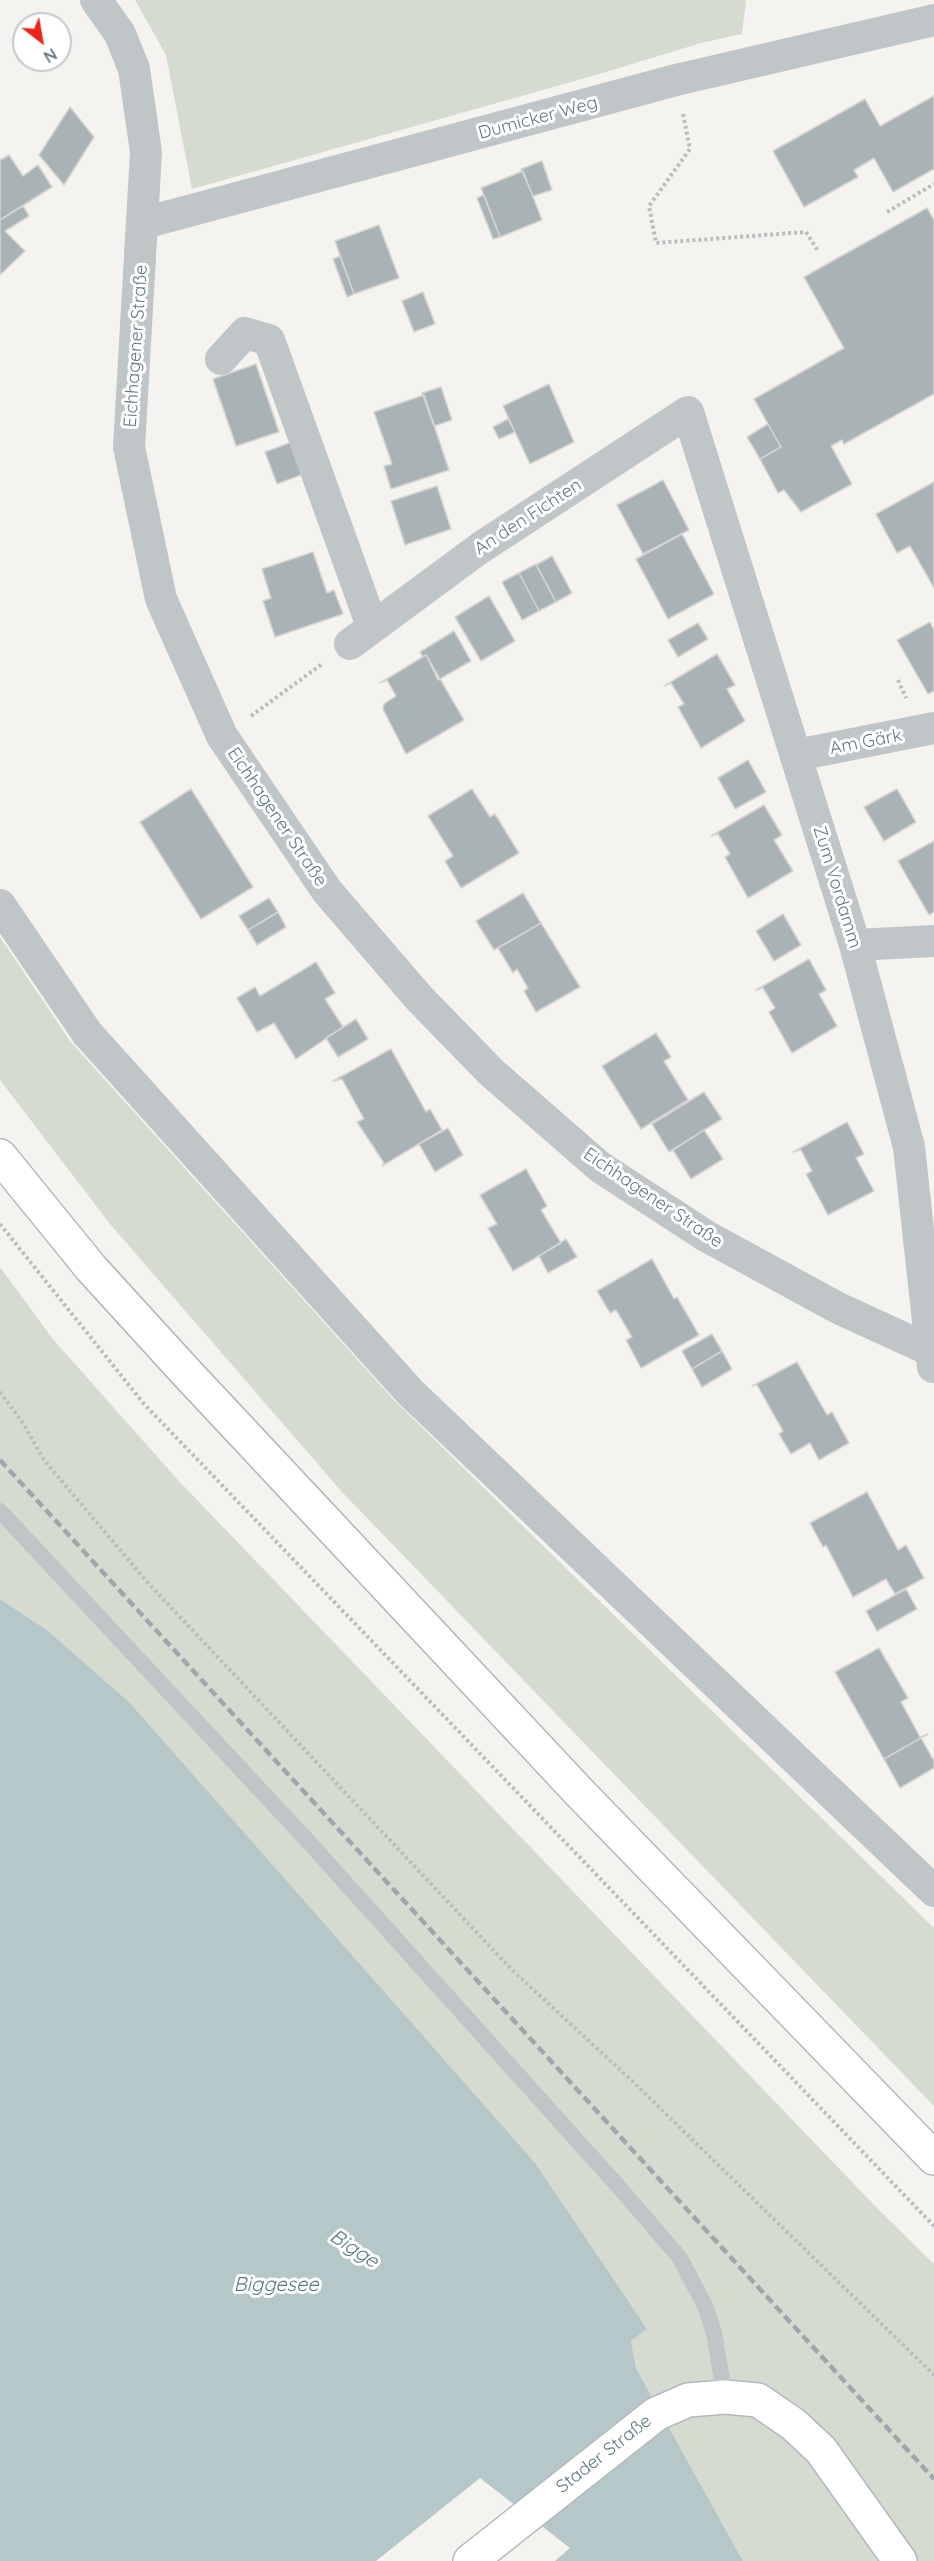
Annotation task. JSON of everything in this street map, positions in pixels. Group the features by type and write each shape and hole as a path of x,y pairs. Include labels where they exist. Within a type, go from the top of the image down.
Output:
{"main road":[{"path":"0,1156 90,1268 208,1396 580,1793 934,2158"},
{"name":"Stader Straße","path":"470,2561 648,2419 688,2400 725,2397 758,2400 793,2424 822,2450 900,2561"}],"street":[{"name":"Eichhagener Straße","path":"96,0 120,34 134,69 146,152 144,223 129,447 161,599 222,736 327,891 419,998 491,1072 558,1131 600,1167 706,1236 933,1359"},
{"name":"Dumicker Weg","path":"144,223 676,81 934,20"},
{"path":"221,359 245,333 270,340 361,635"},
{"name":"An den Fichten","path":"361,635 480,548 688,412"},
{"name":"Zum Vordamm","path":"688,412 855,945 909,1147 933,1359"},
{"name":"Am Gärk","path":"797,755 934,728"},
{"path":"0,905 87,1033 410,1392 934,1891"},
{"path":"855,945 934,940"}],"lane":[{"path":"0,1511 306,1839 680,2258 709,2316 725,2397"}],"path":[{"path":"676,81 690,149 649,206 656,243 806,232 818,251"},
{"path":"887,212 934,184"},
{"path":"222,736 361,635"},
{"path":"0,1224 144,1404 934,2226"},
{"path":"0,1392 23,1423 44,1460 148,1582 512,1970 629,2078 934,2375"}],"shaded area":[{"path":"135,0 746,1 742,34 701,43 596,75 192,189 166,55"},
{"path":"0,937 70,1041 393,1399 934,1928 934,2106 342,1492 110,1224 0,1080"},
{"path":"0,1267 52,1338 177,1479 878,2209 934,2264 934,2561 743,2561 636,2368 631,2341 647,2328 129,1702 47,1630 0,1599"}],"water":[{"name":"Biggesee","path":"0,1599 47,1630 129,1702 535,2163 647,2329 631,2341 636,2368 743,2561 555,2561 570,2548 480,2478 376,2561 0,2561"}],"building":[{"path":"934,96 934,169 893,192 874,158 854,170 858,177 804,207 773,151 865,99 880,126"},
{"path":"70,107 94,137 64,185 39,155"},
{"path":"9,155 23,176 38,165 52,187 0,220 0,158 1,160"},
{"path":"542,161 552,190 533,196 521,169"},
{"path":"523,171 542,220 500,237 481,188"},
{"path":"484,195 500,237 493,239 477,198"},
{"path":"23,206 29,216 5,231 25,251 0,275 0,220"},
{"path":"927,208 934,220 934,394 844,444 842,440 831,446 852,484 801,512 784,490 778,493 760,459 781,447 754,399 844,348 804,277"},
{"path":"379,225 399,278 354,294 335,241"},
{"path":"340,256 354,294 347,297 333,259"},
{"path":"423,292 435,324 414,332 402,301"},
{"path":"256,364 279,432 236,446 213,379"},
{"path":"549,384 574,442 530,464 503,406"},
{"path":"441,387 452,420 434,426 422,393"},
{"path":"424,395 449,470 391,489 384,466 392,464 374,412"},
{"path":"508,419 515,432 499,439 493,427"},
{"path":"768,424 781,447 760,459 747,437"},
{"path":"297,440 309,472 277,484 265,452"},
{"path":"663,480 689,530 643,554 617,505"},
{"path":"934,482 934,588 910,546 897,553 876,514"},
{"path":"437,486 451,529 405,545 391,501"},
{"path":"682,534 714,594 668,619 636,559"},
{"path":"313,552 327,593 334,590 343,614 275,637 263,601 271,598 262,569"},
{"path":"552,556 572,593 556,602 536,565"},
{"path":"536,564 556,602 539,611 519,573"},
{"path":"519,573 539,611 522,620 502,582"},
{"path":"489,596 515,641 481,661 455,617"},
{"path":"930,622 934,630 934,691 928,694 897,640"},
{"path":"698,623 708,639 678,657 668,640"},
{"path":"454,631 471,661 438,680 426,655 423,657 420,652"},
{"path":"717,654 735,685 727,689 745,721 701,748 678,707 684,704 671,683 664,686"},
{"path":"426,655 464,720 406,754 383,709 384,704 396,696 387,680 380,683"},
{"path":"748,760 766,792 735,809 718,778"},
{"path":"191,789 253,887 201,919 140,822"},
{"path":"472,789 490,817 495,814 519,853 461,888 445,861 453,856 428,816"},
{"path":"897,789 916,822 884,841 864,807"},
{"path":"764,805 782,835 774,840 793,871 748,898 725,857 730,854 718,834 711,836"},
{"path":"934,841 934,912 929,915 898,861"},
{"path":"523,893 541,923 494,950 476,921"},
{"path":"269,898 278,912 248,930 239,916"},
{"path":"278,912 286,927 257,945 248,930"},
{"path":"783,914 801,945 774,961 756,931"},
{"path":"541,923 580,987 536,1012 524,991 528,988 517,969 513,973 498,948"},
{"path":"809,959 826,990 819,994 837,1026 792,1053 769,1012 775,1008 763,988 756,990"},
{"path":"316,962 335,993 325,999 343,1027 296,1059 274,1023 257,1032 237,998 255,987 260,996"},
{"path":"356,1019 368,1039 338,1057 326,1038"},
{"path":"656,1033 671,1057 664,1061 688,1100 641,1129 602,1066"},
{"path":"391,1049 426,1112 430,1109 442,1130 382,1166 384,1163 357,1122 364,1119 342,1079 333,1081"},
{"path":"704,1092 722,1119 669,1152 652,1124"},
{"path":"847,1122 864,1154 856,1158 874,1191 828,1215 806,1174 812,1171 801,1150 793,1152"},
{"path":"448,1128 463,1155 435,1172 419,1144"},
{"path":"704,1130 723,1159 691,1179 673,1150"},
{"path":"526,1169 547,1206 541,1210 561,1243 513,1271 488,1228 497,1224 480,1195"},
{"path":"566,1239 577,1257 548,1273 539,1256"},
{"path":"652,1259 674,1299 677,1297 699,1335 641,1368 626,1340 632,1337 616,1310 610,1313 597,1291"},
{"path":"712,1334 722,1351 692,1369 682,1351"},
{"path":"722,1351 732,1369 702,1387 692,1369"},
{"path":"797,1362 827,1415 832,1412 849,1443 819,1460 810,1443 791,1454 779,1434 783,1431 757,1385 752,1386"},
{"path":"867,1492 898,1550 906,1545 924,1578 895,1594 886,1579 853,1597 826,1545 823,1547 810,1523"},
{"path":"906,1589 917,1609 877,1631 866,1611"},
{"path":"879,1648 908,1698 901,1702 920,1737 928,1734 884,1759 835,1672"},
{"path":"921,1738 934,1761 934,1768 900,1788 884,1759"}],"railway":[{"path":"0,1460 934,2479"}],"water label":[{"name":"Bigge","path":"354,2249"}]}
